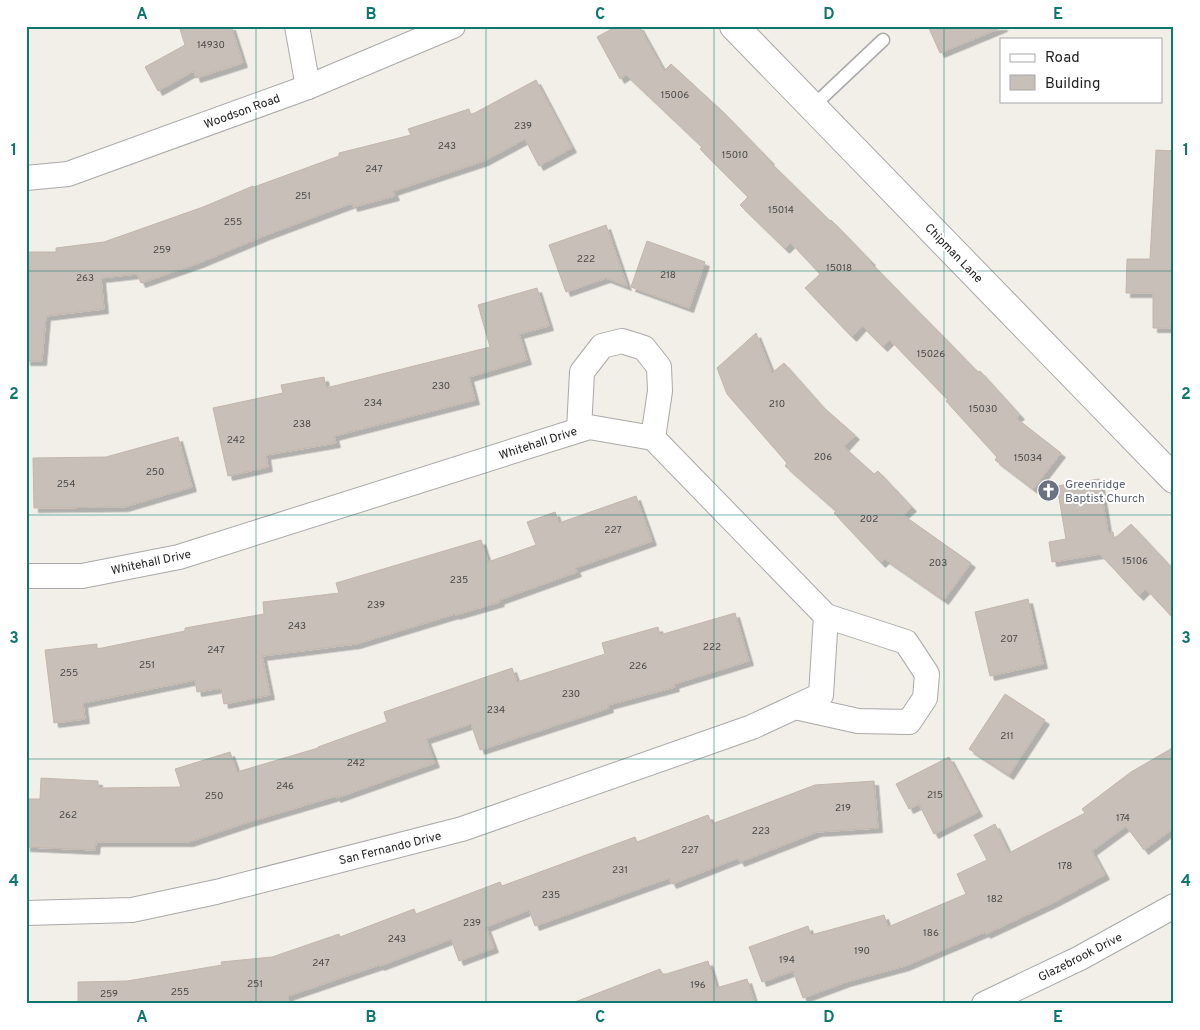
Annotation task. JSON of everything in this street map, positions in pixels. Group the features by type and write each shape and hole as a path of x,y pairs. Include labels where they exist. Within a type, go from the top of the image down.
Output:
{"street":[{"path":"297,26 308,87"},
{"name":"Woodson Road","path":"26,178 68,174 308,87 453,26"},
{"name":"Chipman Lane","path":"734,26 1174,479"},
{"path":"579,430 582,372 602,346 622,341 644,348 659,367 660,391 653,438 826,616 906,642 927,674 925,698 909,722 858,721 795,707"},
{"name":"Whitehall Drive","path":"26,576 82,576 180,558 589,427 653,438"},
{"path":"795,707 821,695 826,616"},
{"name":"San Fernando Drive","path":"26,913 132,910 226,890 462,829 742,730 795,707"},
{"name":"Glazebrook Drive","path":"984,1004 1080,958 1174,906"}],"lane":[{"path":"812,107 883,40"}],"building":[{"path":"179,26 231,26 243,63 196,78 194,71 158,91 145,67 185,45"},
{"path":"617,26 639,26 664,71 671,64 722,111 978,372 980,371 1020,415 1016,418 1061,453 1033,489 995,460 997,457 946,401 948,400 890,340 883,347 862,326 852,337 805,288 820,274 791,243 785,249 740,205 748,197 700,149 702,147 626,75 620,79 597,37"},
{"path":"928,26 1003,26 1003,27 940,53"},
{"path":"536,80 572,148 539,166 525,139 484,161 393,191 395,196 353,207 352,203 266,235 199,263 141,283 137,274 101,278 104,309 46,316 42,361 26,361 26,252 56,252 56,248 104,242 339,156 339,153 411,135 408,129 469,109 471,115"},
{"path":"1156,150 1174,151 1174,328 1153,328 1153,293 1126,293 1127,259 1150,259"},
{"path":"606,225 627,286 606,278 566,292 549,245"},
{"path":"647,241 705,262 689,308 631,287"},
{"path":"537,288 549,326 519,334 527,360 469,377 475,400 334,436 336,443 266,455 268,467 228,476 213,408 283,393 281,385 324,377 326,388 490,347 478,305"},
{"path":"756,333 772,373 784,363 823,407 855,435 844,447 874,474 878,471 912,507 903,515 971,563 944,600 885,559 881,563 834,513 836,511 785,466 787,463 727,394 717,368"},
{"path":"178,437 192,487 124,507 34,508 33,458 106,457"},
{"path":"1099,479 1108,533 1113,532 1114,539 1131,524 1174,570 1174,619 1146,589 1139,596 1100,554 1052,562 1049,542 1066,539 1057,486"},
{"path":"636,496 652,541 575,568 577,572 499,600 500,602 356,644 262,656 270,695 224,704 221,688 197,692 195,680 83,703 85,719 54,723 45,650 97,644 97,649 185,631 185,628 264,614 263,602 339,593 336,583 481,540 488,562 536,545 527,522 555,512 559,523"},
{"path":"1028,599 1043,664 990,676 975,612"},
{"path":"735,613 749,661 674,684 675,687 608,705 609,708 480,750 471,724 426,739 435,763 336,798 336,796 252,821 189,842 96,842 95,850 26,847 26,799 40,799 41,778 98,781 98,788 181,787 175,769 230,752 237,772 318,748 387,722 384,712 512,668 517,682 605,654 602,643 658,627 660,635"},
{"path":"1005,694 1045,720 1009,775 969,749"},
{"path":"1174,747 1174,828 1144,850 1126,826 1092,851 1105,875 1054,902 986,934 985,932 905,966 846,982 803,998 793,971 762,982 749,947 808,926 811,935 884,915 888,927 966,894 957,874 987,860 974,835 995,824 1009,853 1085,813 1082,809 1131,772"},
{"path":"949,757 978,812 934,834 919,804 909,809 896,784"},
{"path":"874,781 878,828 817,832 740,862 738,858 672,884 669,878 535,926 529,910 486,927 494,948 459,961 451,939 380,966 288,996 289,1004 78,1004 78,982 127,981 222,965 221,962 272,957 339,934 340,937 414,909 416,914 500,882 502,886 635,837 637,842 708,815 712,824 815,785"},
{"path":"708,961 716,988 747,979 755,1004 575,1004 575,1002 660,969 663,975"}],"place":[{"name":"Greenridge Baptist Church","path":"1049,491"}]}
